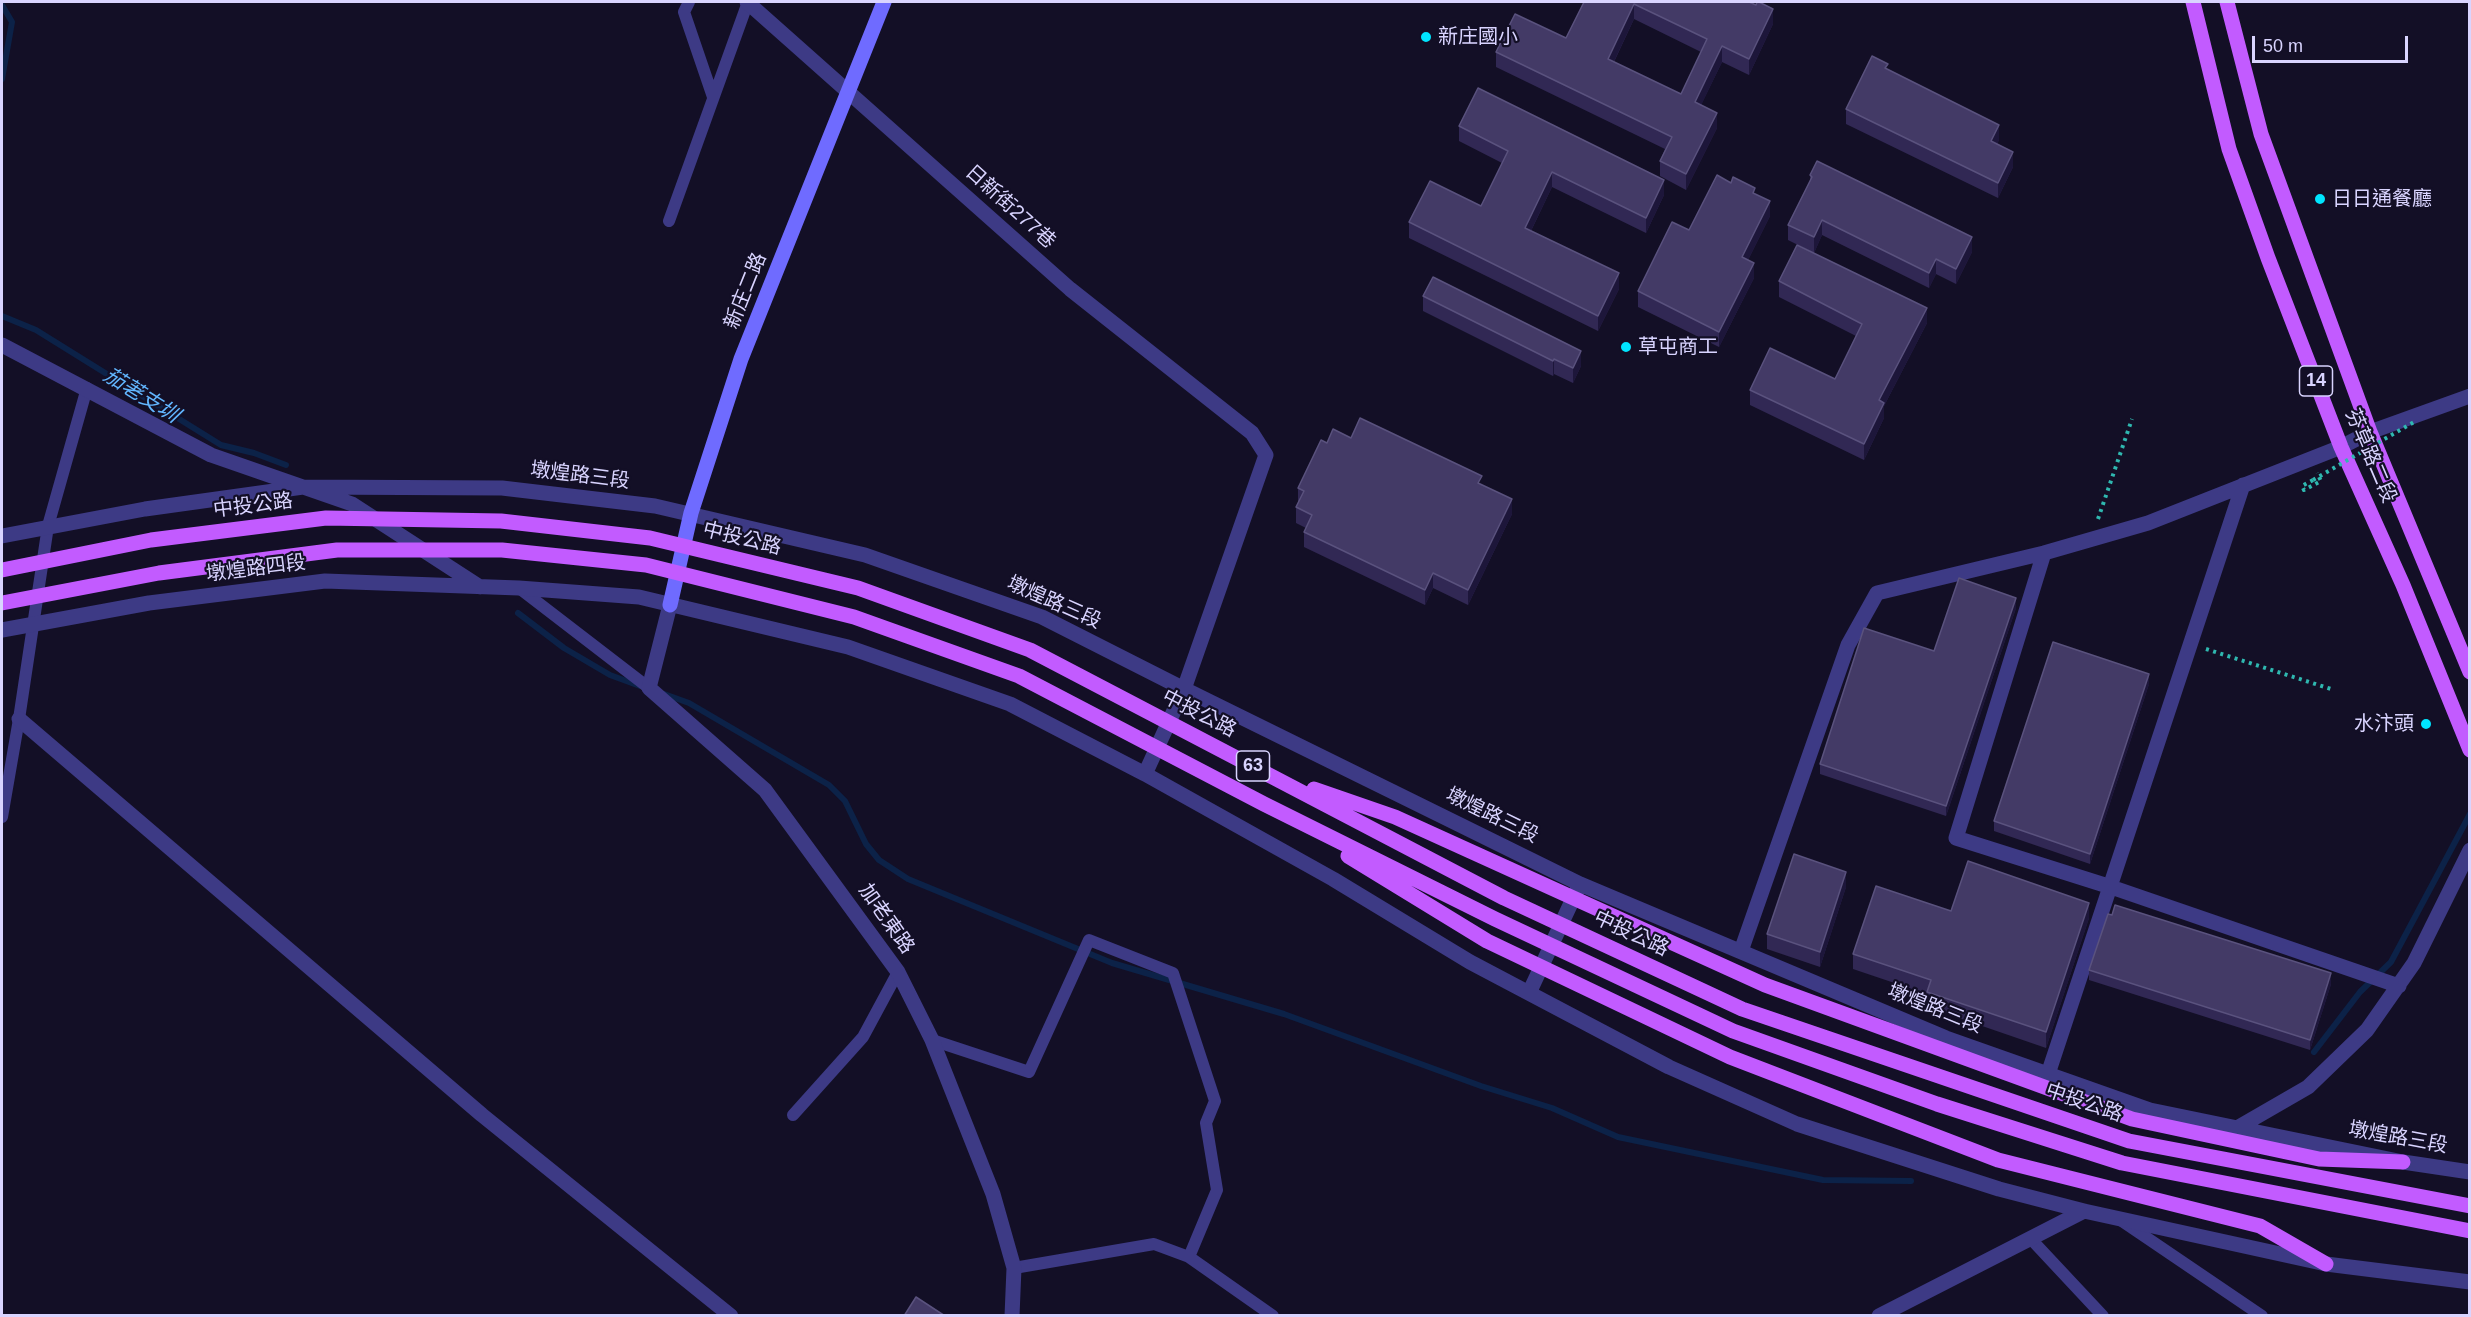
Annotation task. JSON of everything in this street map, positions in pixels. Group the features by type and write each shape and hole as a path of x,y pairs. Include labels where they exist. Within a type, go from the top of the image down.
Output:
{"main road":[{"name":"芬草路二段","path":"2193,2 2229,150 2341,447 2403,585 2469,750"},
{"name":"芬草路二段","path":"2226,2 2261,134 2370,432 2469,672"},
{"name":"中投公路","path":"2,570 151,540 326,518 501,521 650,538 858,588 1030,650 1504,898 1742,1009 2128,1141 2469,1206"},
{"name":"63","path":"2,603 159,573 337,550 502,549 646,565 854,617 1019,676 1264,804 1495,919 1733,1031 1937,1104 2122,1163 2469,1231"},
{"path":"1270,774 1395,817 1765,985 2132,1119 2319,1159 2403,1162"},
{"path":"1264,804 1487,941 1730,1057 1998,1160 2260,1226 2326,1264"}],"street":[{"name":"日新街277巷","path":"747,2 1070,289 1252,433 1266,455 1184,689"},
{"name":"新庄二路","path":"670,605 691,513 741,359 884,2"},
{"path":"2,345 211,455 352,504 480,587"},
{"path":"1741,951 1848,645 1877,593 2044,553 2148,523 2341,447 2370,432 2469,396"},
{"path":"2048,1074 2243,485"},
{"path":"2,536 145,508 303,487"},
{"name":"墩煌路三段","path":"303,487 502,488 655,506 865,555 1042,617 1580,884 1946,1038 2150,1110 2403,1162 2469,1172"},
{"path":"2044,553 1956,838 2111,887 2399,986"},
{"name":"墩煌路四段","path":"2,630 149,603 325,581 519,588"},
{"path":"519,588 639,597 848,647 999,700 1145,774 1333,879 1470,962 1669,1067 1797,1124 1999,1189 2084,1211 2326,1264 2469,1282"},
{"path":"649,688 670,605"},
{"name":"加老東路","path":"649,688 765,790 898,972 932,1040 993,1194 1014,1268 1012,1316"},
{"path":"1145,774 1184,689"},
{"path":"20,719 482,1115 731,1316"},
{"path":"2237,1128 2308,1087 2367,1030 2414,963 2469,850"},
{"path":"1529,993 1580,884"},
{"path":"1879,1316 2084,1211"}],"lane":[{"path":"689,2 684,12 713,98"},
{"path":"669,221 747,2"},
{"path":"2,817 20,719 48,526 87,388"},
{"path":"519,588 649,688"},
{"path":"932,1040 1029,1072 1089,940 1173,973 1215,1101 1206,1123 1217,1190 1189,1257"},
{"path":"794,1115 863,1037 898,972"},
{"path":"2118,1218 2262,1316"},
{"path":"2030,1238 2103,1316"},
{"path":"1014,1268 1154,1244 1189,1257 1273,1316"}],"path":[{"path":"2091,539 2132,419"},
{"path":"2321,481 2304,490 2302,486 2414,422"},
{"path":"2191,644 2331,689"}],"building":[{"path":"1584,2 1749,2 1756,5 1759,2 1773,9 1749,59 1722,46 1695,102 1717,113 1686,174 1660,161 1672,137 1496,52 1515,14 1566,38","holes":["1634,4 1707,39 1681,94 1608,59"]},
{"path":"1872,56 1888,64 1885,68 1999,125 1991,141 2013,152 1998,183 1846,109"},
{"path":"1478,88 1664,180 1646,218 1552,172 1525,228 1619,273 1598,316 1409,222 1430,181 1481,206 1508,151 1459,126"},
{"path":"1817,161 1972,237 1956,269 1936,259 1929,273 1822,220 1814,237 1788,225 1812,177 1810,175"},
{"path":"1717,175 1731,183 1733,177 1755,188 1753,193 1770,201 1742,257 1754,263 1719,332 1638,291 1672,222 1689,230"},
{"path":"1797,245 1927,308 1879,400 1884,403 1864,444 1750,390 1770,348 1835,379 1862,324 1779,281"},
{"path":"1433,277 1581,351 1573,368 1554,359 1553,361 1423,296"},
{"path":"1360,418 1482,476 1478,483 1512,499 1468,590 1433,573 1425,590 1304,532 1312,515 1296,507 1304,491 1298,488 1321,440 1327,443 1333,429 1351,438"},
{"path":"1959,578 2016,598 1946,806 1820,764 1864,628 1934,651"},
{"path":"2053,642 2149,674 2090,854 1994,821"},
{"path":"1794,854 1846,872 1820,952 1767,934"},
{"path":"1968,861 2089,903 2046,1032 1927,992 1931,980 1853,954 1876,886 1951,911"},
{"path":"2115,905 2331,973 2310,1040 2089,970 2108,914 2112,915"},
{"path":"916,1297 945,1316 904,1316"}],"waterway":[{"path":"2,5 12,22 2,79"},
{"name":"茄荖支圳","path":"2,316 36,330 221,445 254,453 286,465"},
{"path":"518,613 564,648 610,675 640,686"},
{"path":"664,694 689,703 829,785 845,801 866,844 879,860 908,879 1112,963 1284,1014 1481,1086 1552,1108 1618,1137 1823,1180 1911,1181"},
{"path":"2314,1052 2360,992 2391,962 2470,814"}],"place":[{"name":"新庄國小","path":"1426,37"},
{"name":"日日通餐廳","path":"2320,199"},
{"name":"草屯商工","path":"1626,347"},
{"name":"水汴頭","path":"2426,724"}]}
